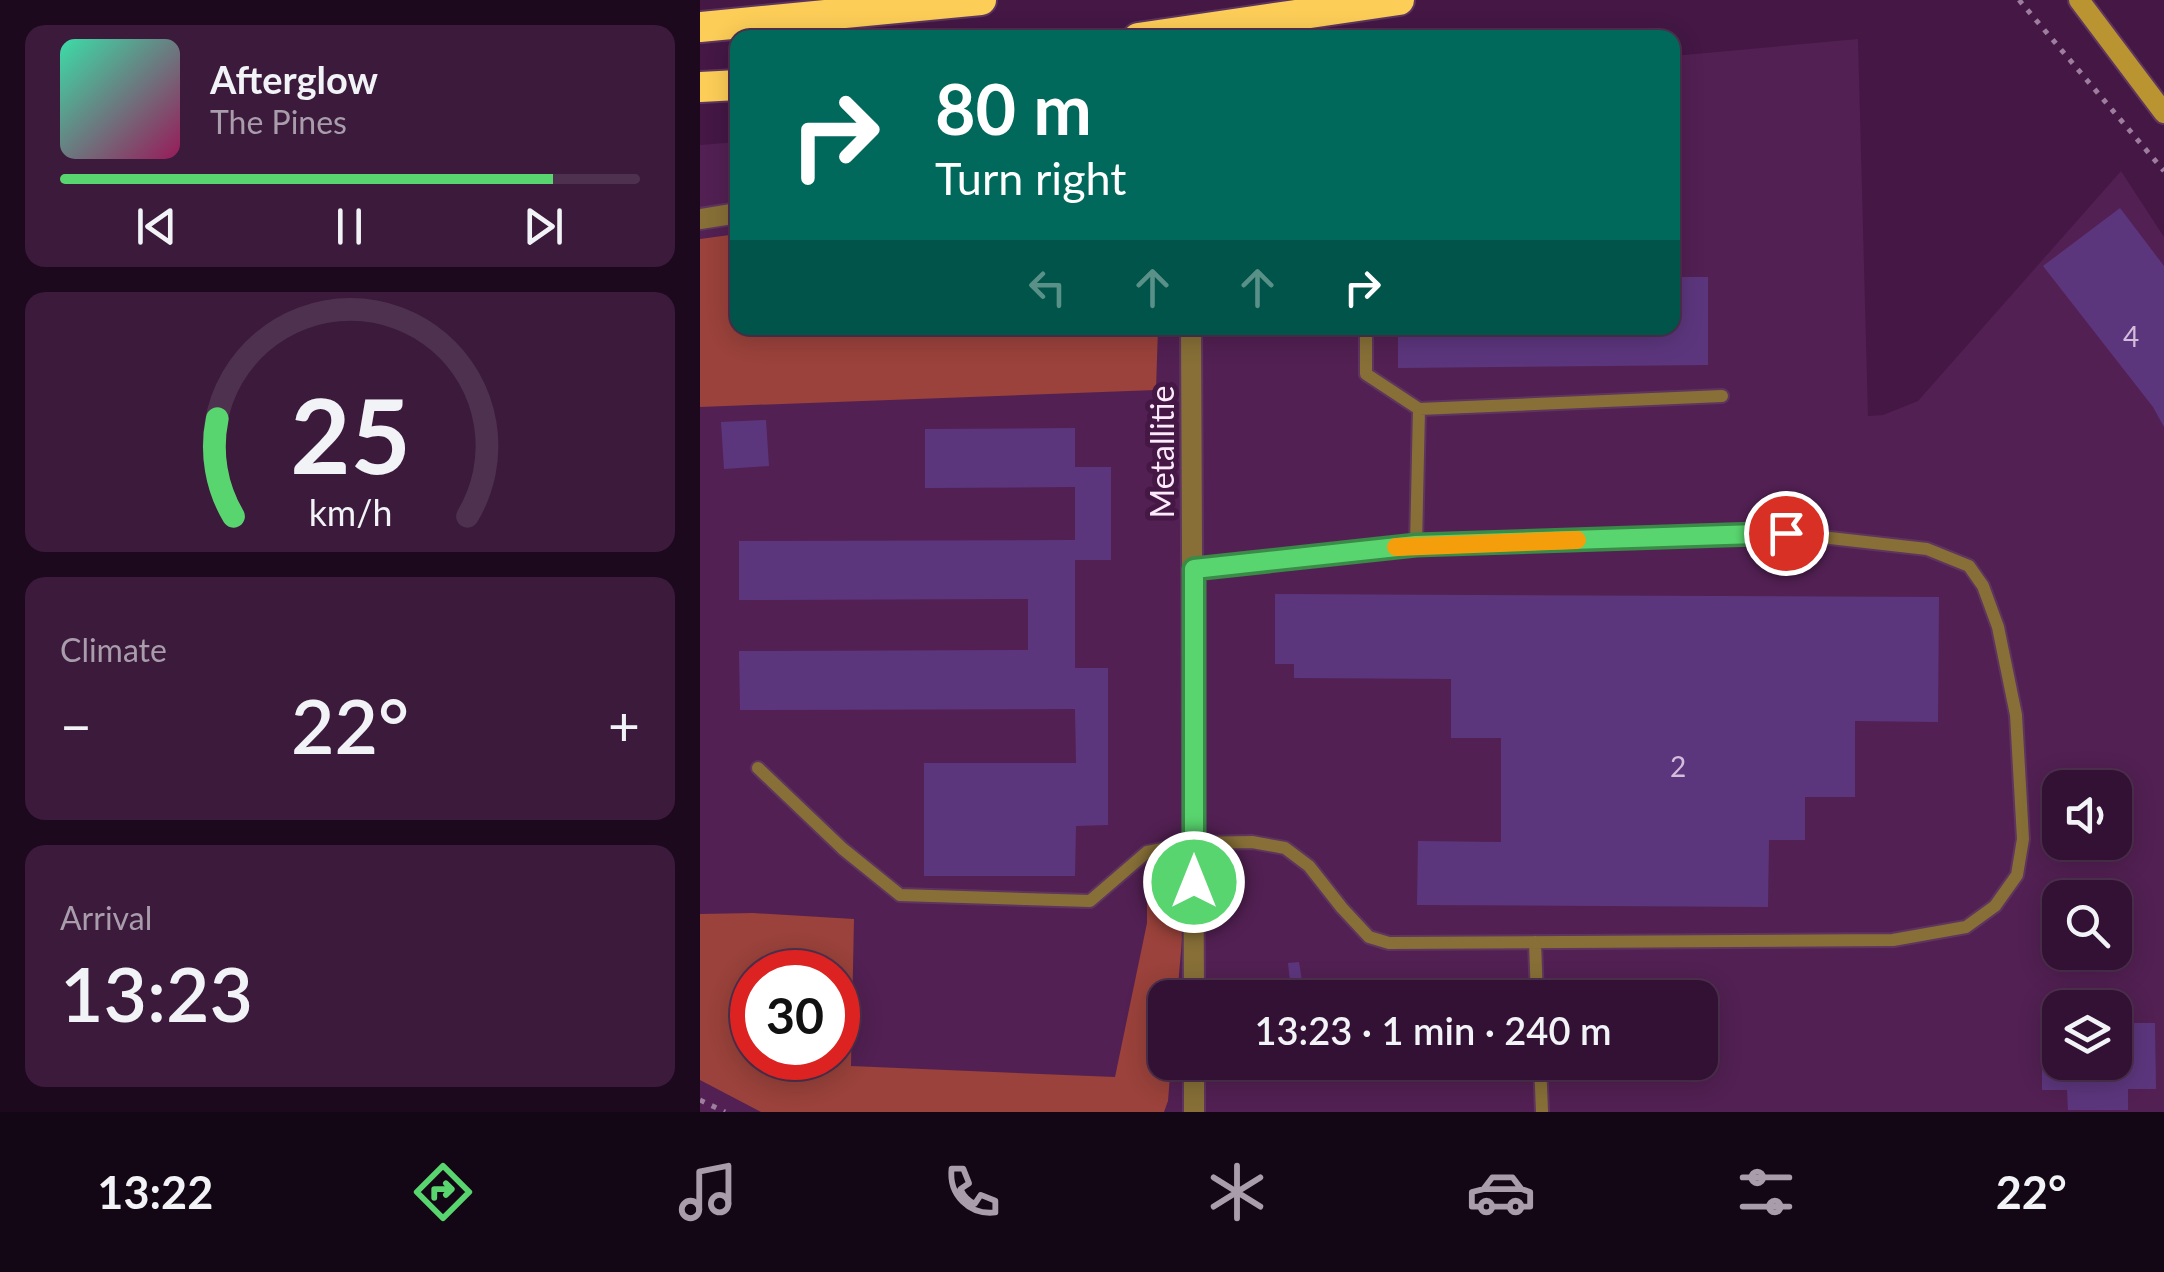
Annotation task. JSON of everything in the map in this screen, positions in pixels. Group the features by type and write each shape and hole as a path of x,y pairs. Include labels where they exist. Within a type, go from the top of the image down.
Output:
{"highway":[{"path":"700,27 981,0"},
{"path":"1193,30 1399,0"},
{"path":"700,87 730,85"}],"main road":[{"path":"2080,0 2164,114"},
{"path":"2135,72 2164,102"}],"street":[{"path":"700,219 730,214"},
{"name":"Metallitie","path":"1191,335 1194,980"},
{"path":"1194,1080 1194,1112"}],"lane":[{"path":"1366,335 1366,374 1419,409 1722,396"},
{"path":"1416,545 1419,409"},
{"path":"758,768 843,849 900,895 1090,901 1146,852 1194,843 1252,842 1285,848 1309,866 1369,936 1389,943 1893,940 1966,927 1995,906 2016,875 2023,838 2016,715 1998,627 1983,586 1970,566 1927,549 1786,533 1416,545 1194,569"},
{"path":"1535,942 1536,980"},
{"path":"1541,1080 1542,1112"}],"path":[{"path":"2020,0 2164,172"},
{"path":"700,1100 725,1112"}],"shaded area":[{"path":"1858,39 1868,416 1883,415 1918,401 2121,171 2164,237 2164,1112 700,1112 700,145 730,143 730,335 1680,335 1680,55"},
{"path":"730,235 730,335 1158,335 1156,390 700,407 700,239"},
{"path":"1187,883 1178,980 1148,980 1148,1080 1170,1080 1164,1112 761,1112 700,1080 700,914 854,919 853,950 730,950 730,1080 860,1080 860,1066 1115,1077 1147,923 1147,894"}],"building":[{"path":"2120,208 2164,266 2164,427 2153,407 2043,266"},
{"path":"1680,277 1708,277 1708,365 1398,368 1398,335 1680,335"},
{"path":"766,420 769,466 724,469 721,422"},
{"path":"1075,428 1075,467 1111,467 1111,560 1075,560 1075,668 1108,668 1108,825 1076,826 1075,876 924,876 924,763 1076,763 1075,709 740,710 739,651 1028,650 1028,599 739,600 739,541 1075,540 1075,487 925,488 925,429"},
{"path":"1275,594 1939,597 1938,722 1855,721 1855,797 1805,797 1805,840 1769,840 1768,907 1417,905 1418,841 1501,842 1501,738 1451,738 1451,679 1294,678 1294,664 1275,664"},
{"path":"1299,962 1302,980 1290,980 1288,963"},
{"path":"2132,1023 2155,1023 2156,1089 2128,1089 2128,1110 2068,1110 2067,1090 2042,1090 2042,1080 2132,1080"}],"slow traffic":[{"path":"1396,547 1577,540"}],"route":[{"path":"1194,882 1194,569 1416,545 1786,533"}]}
